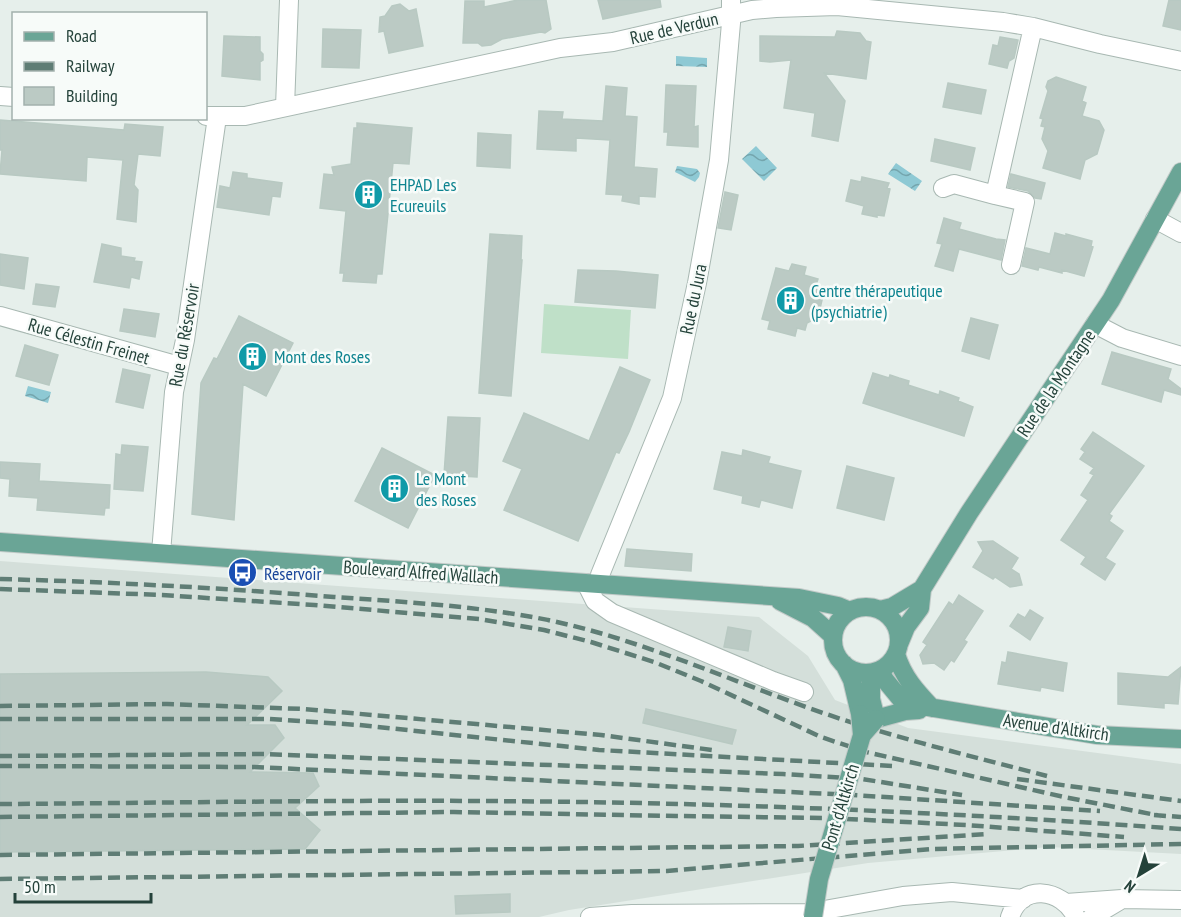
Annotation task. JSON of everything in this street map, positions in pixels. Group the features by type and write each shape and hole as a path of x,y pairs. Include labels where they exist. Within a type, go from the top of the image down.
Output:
{"main road":[{"name":"Rue de la Montagne","path":"898,649 906,627 920,608 922,589 969,513 1095,324 1181,172"},
{"name":"Boulevard Alfred Wallach","path":"0,542 770,597 820,602 850,611"},
{"name":"Rue de la Montagne","path":"880,610 892,607 922,589"},
{"name":"Boulevard Alfred Wallach","path":"770,597 813,618 834,636"},
{"path":"868,717 834,647 836,626 850,611 860,608 880,610 895,624 899,634 900,666 908,681 932,708"},
{"path":"844,664 853,670 875,672 891,663 898,649"},
{"path":"868,717 875,672"},
{"name":"Avenue d'Altkirch","path":"875,672 885,680 904,703 1097,735 1181,739"},
{"name":"Avenue d'Altkirch","path":"868,717 932,708"},
{"name":"Pont d'Altkirch","path":"813,917 819,879 868,717"}],"street":[{"path":"285,107 289,0"},
{"name":"Rue de Verdun","path":"211,117 245,116 548,50 613,42 731,8 752,10 837,6 1033,27 1181,61"},
{"name":"Rue du Jura","path":"592,584 600,575 672,398 697,283 719,160 731,8"},
{"path":"995,195 1033,27"},
{"name":"Rue du Réservoir","path":"161,553 174,392 185,340 211,117"},
{"path":"943,188 954,184 1024,202 1011,265"},
{"path":"1155,219 1181,233"},
{"name":"Rue Célestin Freinet","path":"0,316 179,366"},
{"path":"1095,324 1122,338 1181,356"},
{"path":"592,584 595,602 612,613 772,681 804,692"},
{"path":"590,917 632,914 807,913 931,893 952,892 1023,899"},
{"path":"1010,917 1016,905 1034,894 1045,893 1057,896 1071,910 1122,899 1181,900"},
{"path":"980,895 1004,917"},
{"path":"1092,917 1122,899"}],"shaded area":[{"path":"0,561 759,617 808,656 835,700 908,728 1181,764 1181,854 1049,847 868,863 569,910 539,917 0,917"}],"green space":[{"path":"544,304 631,310 628,359 541,353"}],"water":[{"path":"676,56 707,58 707,67 676,66"},
{"path":"756,146 777,168 764,181 742,159"},
{"path":"896,163 922,181 915,191 888,174"},
{"path":"677,166 697,169 700,173 699,177 695,182 675,172"},
{"path":"28,386 51,392 48,403 25,396"}],"building":[{"path":"518,0 546,0 551,29 545,33 502,39 491,45 463,43 465,1 484,1 484,7"},
{"path":"598,0 660,0 661,7 603,19"},
{"path":"1169,0 1181,0 1181,30 1163,26"},
{"path":"400,4 409,11 416,9 423,46 389,53 384,31 379,32 380,17 385,16 392,6"},
{"path":"323,29 361,30 359,68 322,67"},
{"path":"837,31 860,33 866,41 871,42 866,79 824,73 845,101 838,141 812,136 815,113 784,108 791,60 760,61 760,36 835,37"},
{"path":"224,36 260,37 260,51 263,54 263,60 260,62 260,80 222,76"},
{"path":"1000,37 1018,40 1014,58 1009,61 1007,68 989,64 993,45 998,46"},
{"path":"1056,77 1086,87 1082,101 1086,103 1082,116 1099,121 1104,130 1097,154 1085,160 1080,179 1043,168 1048,151 1042,139 1045,127 1041,126 1043,119 1040,118 1048,91 1046,87 1048,81"},
{"path":"948,83 986,90 981,114 943,107"},
{"path":"666,85 696,86 694,127 698,126 698,147 667,145 668,132 664,132"},
{"path":"606,86 627,88 625,116 637,117 634,167 657,169 655,197 639,196 639,204 622,201 623,195 606,194 610,140 576,138 576,151 537,149 539,111 563,112 562,119 603,121"},
{"path":"0,120 124,130 125,124 163,127 160,156 138,154 134,185 138,190 136,222 117,219 123,160 87,157 86,181 0,174 2,150 0,150"},
{"name":"EHPAD Les Ecureuils","path":"357,123 412,128 409,164 393,163 382,274 377,274 376,283 343,281 344,273 340,273 346,211 320,208 324,174 334,175 332,167 351,164 354,128 357,128"},
{"path":"478,133 511,135 510,168 477,166"},
{"path":"935,139 975,148 970,170 931,161"},
{"path":"233,172 247,174 247,178 282,183 280,197 272,196 269,215 217,207 220,186 230,188"},
{"path":"1011,174 1045,183 1041,199 1035,198 1028,191 1008,187"},
{"path":"862,177 889,183 887,188 890,189 884,216 862,214 864,206 846,201 851,180 861,182"},
{"path":"725,192 738,195 731,230 718,228"},
{"path":"944,218 961,223 959,229 1005,240 1001,260 959,249 953,271 935,266 942,244 937,243"},
{"path":"1055,233 1092,241 1091,246 1093,247 1084,276 1062,270 1062,273 1039,267 1038,270 1022,266 1026,248 1050,254"},
{"path":"490,234 522,236 511,396 479,393"},
{"path":"102,244 121,248 121,256 135,258 134,261 142,262 139,279 131,277 129,288 94,282"},
{"path":"0,254 28,258 24,289 0,285"},
{"name":"Centre thérapeutique (psychiatrie)","path":"792,264 806,267 804,275 818,279 816,285 823,296 818,317 807,323 805,330 797,328 795,336 768,329 770,321 762,319 776,268 789,271"},
{"path":"578,270 658,275 655,308 575,302"},
{"path":"36,284 59,287 55,307 33,304"},
{"path":"124,309 159,314 155,337 120,331"},
{"path":"239,316 293,343 266,396 243,384 234,520 192,514 201,383 214,358 217,359"},
{"path":"971,318 998,325 989,359 962,351"},
{"path":"25,345 58,355 49,385 16,376"},
{"path":"1112,352 1171,369 1168,379 1181,389 1181,395 1164,390 1161,402 1102,384"},
{"path":"620,367 650,380 629,432 619,453 616,452 578,541 504,510 522,469 503,461 524,413 589,441"},
{"path":"123,369 150,375 143,408 116,402"},
{"path":"873,373 909,381 908,385 939,395 940,391 959,398 958,401 973,407 964,436 863,403"},
{"path":"448,417 480,418 477,477 444,475"},
{"path":"1093,432 1144,466 1109,514 1112,516 1109,521 1123,531 1105,558 1115,564 1105,580 1081,564 1086,557 1061,540 1088,500 1081,495 1094,475 1090,473 1094,468 1080,459 1085,452 1081,449"},
{"path":"122,445 148,447 143,491 114,489 116,454 121,455"},
{"name":"Le Mont des Roses","path":"382,448 435,475 408,528 355,501"},
{"path":"743,450 770,457 768,463 801,471 792,508 761,500 759,507 742,503 743,496 714,489 722,452 742,456"},
{"path":"0,462 40,464 39,481 110,485 109,508 105,508 104,515 37,510 38,498 9,496 10,479 0,478"},
{"path":"847,466 894,478 884,520 837,508"},
{"path":"993,541 1018,558 1011,569 1019,574 1022,585 1010,587 973,567 983,551 978,542"},
{"path":"627,549 692,554 691,571 625,566"},
{"path":"959,595 983,611 964,640 967,642 954,662 951,660 944,670 934,663 923,664 920,655 927,645 923,642 949,602 953,605"},
{"path":"1030,610 1043,618 1030,640 1010,626 1018,614 1025,618"},
{"path":"728,627 751,631 748,651 724,647"},
{"path":"1008,652 1067,663 1063,691 1041,687 1040,691 998,684 1002,662 1006,663"},
{"path":"1181,667 1178,704 1164,703 1164,708 1118,704 1118,673 1168,677"},
{"path":"206,672 268,677 282,691 247,725 275,725 284,738 250,772 313,773 319,786 295,808 320,830 305,849 0,852 0,674"},
{"path":"646,709 736,730 732,744 643,723"},
{"path":"510,894 510,912 456,914 455,896"}],"railway":[{"path":"0,579 251,591 469,608 522,615 615,637 809,708 868,727 1047,776"},
{"path":"0,589 162,595 314,605 479,619 544,630 654,662 701,681 821,737 866,752 1064,797 1161,816"},
{"path":"0,706 167,704 304,709 601,735 712,750"},
{"path":"0,719 270,719 359,725 599,750 892,766"},
{"path":"0,756 264,754 783,774 862,779 962,795"},
{"path":"0,766 254,767 853,795 1100,811"},
{"path":"1017,779 1181,801"},
{"path":"0,804 301,801 656,803 919,813 1181,829"},
{"path":"0,817 454,812 828,818 966,825 1124,837"},
{"path":"1154,815 1181,817"},
{"path":"0,855 798,846 988,834"},
{"path":"0,879 667,871 931,849 1181,844"}],"place":[{"name":"EHPAD Les Ecureuils","path":"369,194"},
{"name":"Centre thérapeutique (psychiatrie)","path":"790,300"},
{"name":"Mont des Roses","path":"253,356"},
{"name":"Le Mont des Roses","path":"395,488"},
{"name":"Réservoir","path":"243,573"}]}
